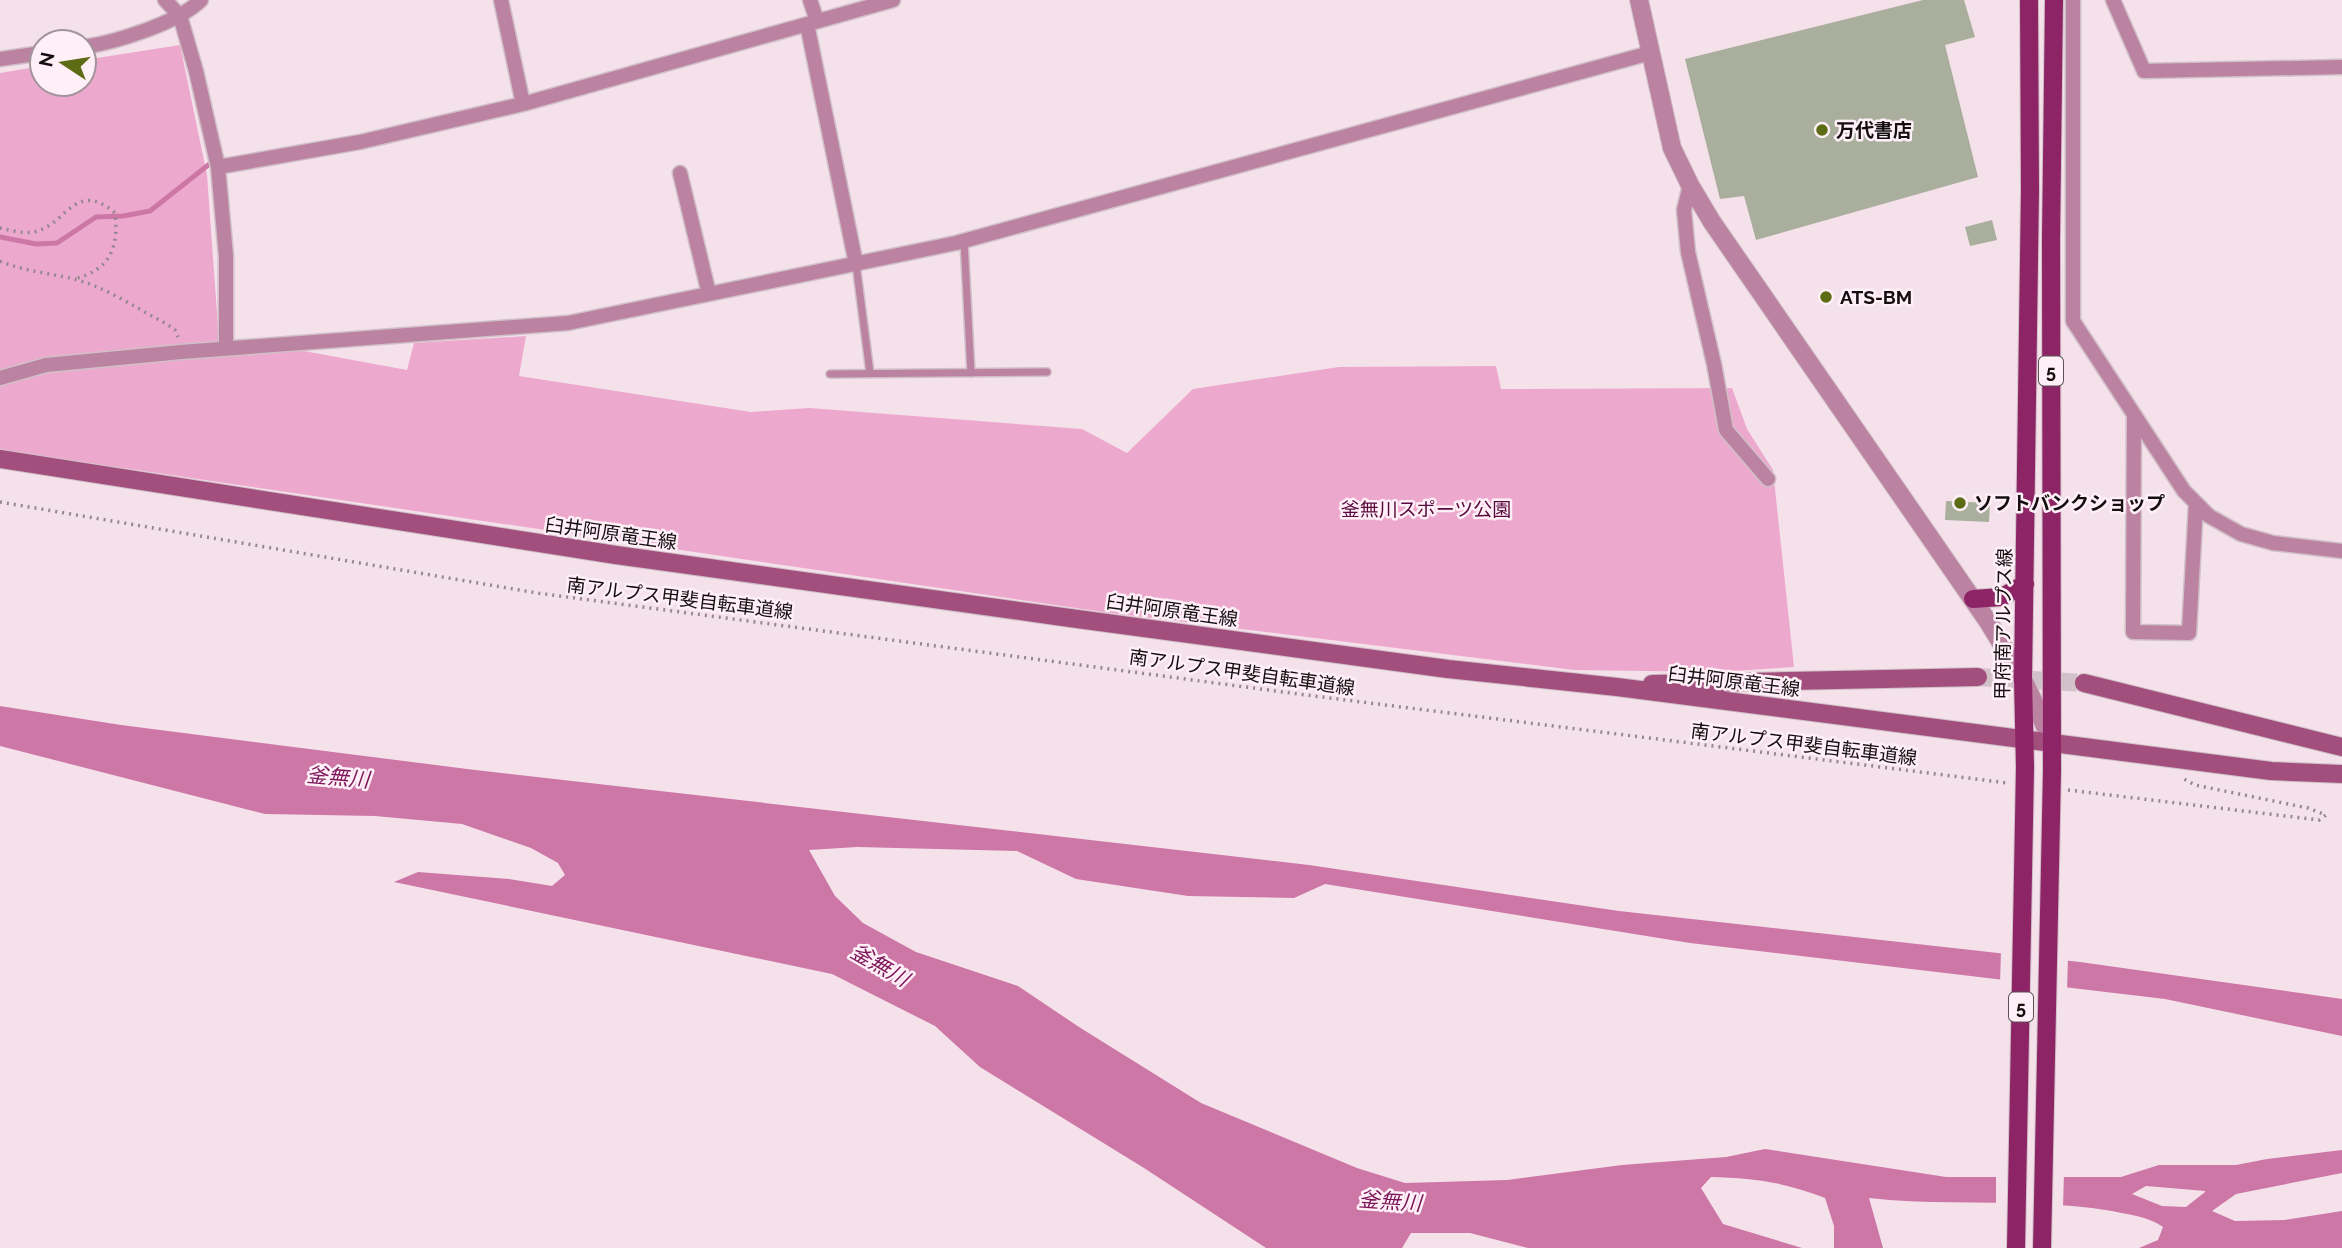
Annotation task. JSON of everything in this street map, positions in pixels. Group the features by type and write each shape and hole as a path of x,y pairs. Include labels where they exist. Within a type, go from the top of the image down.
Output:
{"main road":[{"name":"甲府南アルプス線","path":"2016,1248 2025,766 2023,678 2030,189 2029,0"},
{"name":"5","path":"2042,1248 2054,780 2051,226 2054,0"},
{"name":"臼井阿原竜王線","path":"0,460 616,555 1448,669 1617,687 2271,771 2342,774"},
{"path":"1973,599 2002,597 2025,584"},
{"path":"1617,687 1672,682 1978,677"},
{"path":"2084,683 2342,747"}],"street":[{"path":"165,0 180,16 218,167 226,256 226,348"},
{"path":"98,45 180,16 201,0"},
{"path":"501,0 523,104"},
{"path":"810,0 856,264"},
{"path":"218,167 360,142 523,104 894,0"},
{"path":"1639,0 1672,148 1690,185 1712,222 1973,599 2023,678 2053,743"},
{"path":"2073,0 2073,321 2184,492 2209,516 2241,534 2273,543 2342,551"},
{"path":"2113,0 2144,71 2342,67"},
{"path":"0,378 46,365 226,348 568,323 964,241 1650,52"},
{"path":"0,59 28,55"},
{"path":"680,173 709,294"},
{"path":"1690,185 1684,210 1688,252 1726,430 1768,479"},
{"path":"2134,415 2133,632 2189,633 2196,503"}],"lane":[{"path":"964,241 971,373"},
{"path":"856,264 870,373"},
{"path":"830,374 1047,372"}],"path":[{"path":"0,228 34,232 51,224 78,203 94,200 115,213 118,234 110,256 89,275 74,279"},
{"path":"0,261 74,279 98,289 176,330 181,342 181,352"},
{"name":"南アルプス甲斐自転車道線","path":"0,502 551,595 1306,695 2014,784"},
{"path":"2054,780 2319,820 2326,815 2308,808 2195,785 2175,773"}],"green space":[{"name":"釜無川スポーツ公園","path":"180,45 207,175 220,354 293,349 407,370 414,343 526,336 519,376 751,412 809,408 1082,429 1127,453 1193,389 1339,367 1496,366 1501,389 1732,388 1747,429 1773,470 1794,667 1718,672 1574,670 1103,612 0,450 0,73 28,68 28,98 98,98 98,58"}],"water":[{"name":"釜無川","path":"0,706 121,725 467,769 1309,865 1619,911 2080,962 2342,999 2342,1036 2165,999 1690,943 1325,884 1294,898 1188,896 1076,879 1017,851 857,847 809,850 835,896 863,923 916,952 1018,986 1201,1103 1357,1168 1405,1183 1507,1180 1622,1165 1726,1157 1765,1149 1946,1177 2121,1177 2159,1165 2236,1165 2342,1150 2342,1173 2236,1194 2212,1211 2235,1221 2285,1220 2342,1211 2342,1248 2139,1248 2158,1240 2163,1227 2139,1216 2052,1204 1869,1198 1883,1248 1834,1248 1834,1226 1825,1198 1769,1182 1711,1177 1701,1188 1723,1224 1802,1248 1528,1248 1470,1233 1411,1233 1402,1248 1266,1248 1144,1168 980,1067 935,1026 832,974 394,882 418,872 509,879 552,886 565,875 558,863 531,848 462,824 375,816 265,814 0,746","holes":["2146,1186 2205,1191 2186,1207 2162,1206 2132,1194"]}],"pier":[{"path":"2001,950 2068,957 2067,992 2000,984"},
{"path":"2064,1172 2063,1208 1996,1206 1996,1173"}],"building":[{"path":"1923,0 1964,0 1975,37 1945,45 1978,177 1756,240 1744,196 1720,199 1685,59"},
{"path":"1992,220 1997,240 1970,246 1965,227"},
{"path":"1946,501 1990,503 1989,522 1945,520"}],"waterway":[{"path":"0,237 36,244 57,243 96,217 150,211 212,162"}],"tunnel":[{"path":"1978,677 2084,683"}],"place":[{"name":"万代書店","path":"1822,130"},
{"name":"ATS-BM","path":"1826,297"},
{"name":"ソフトバンクショップ","path":"1960,503"}]}
